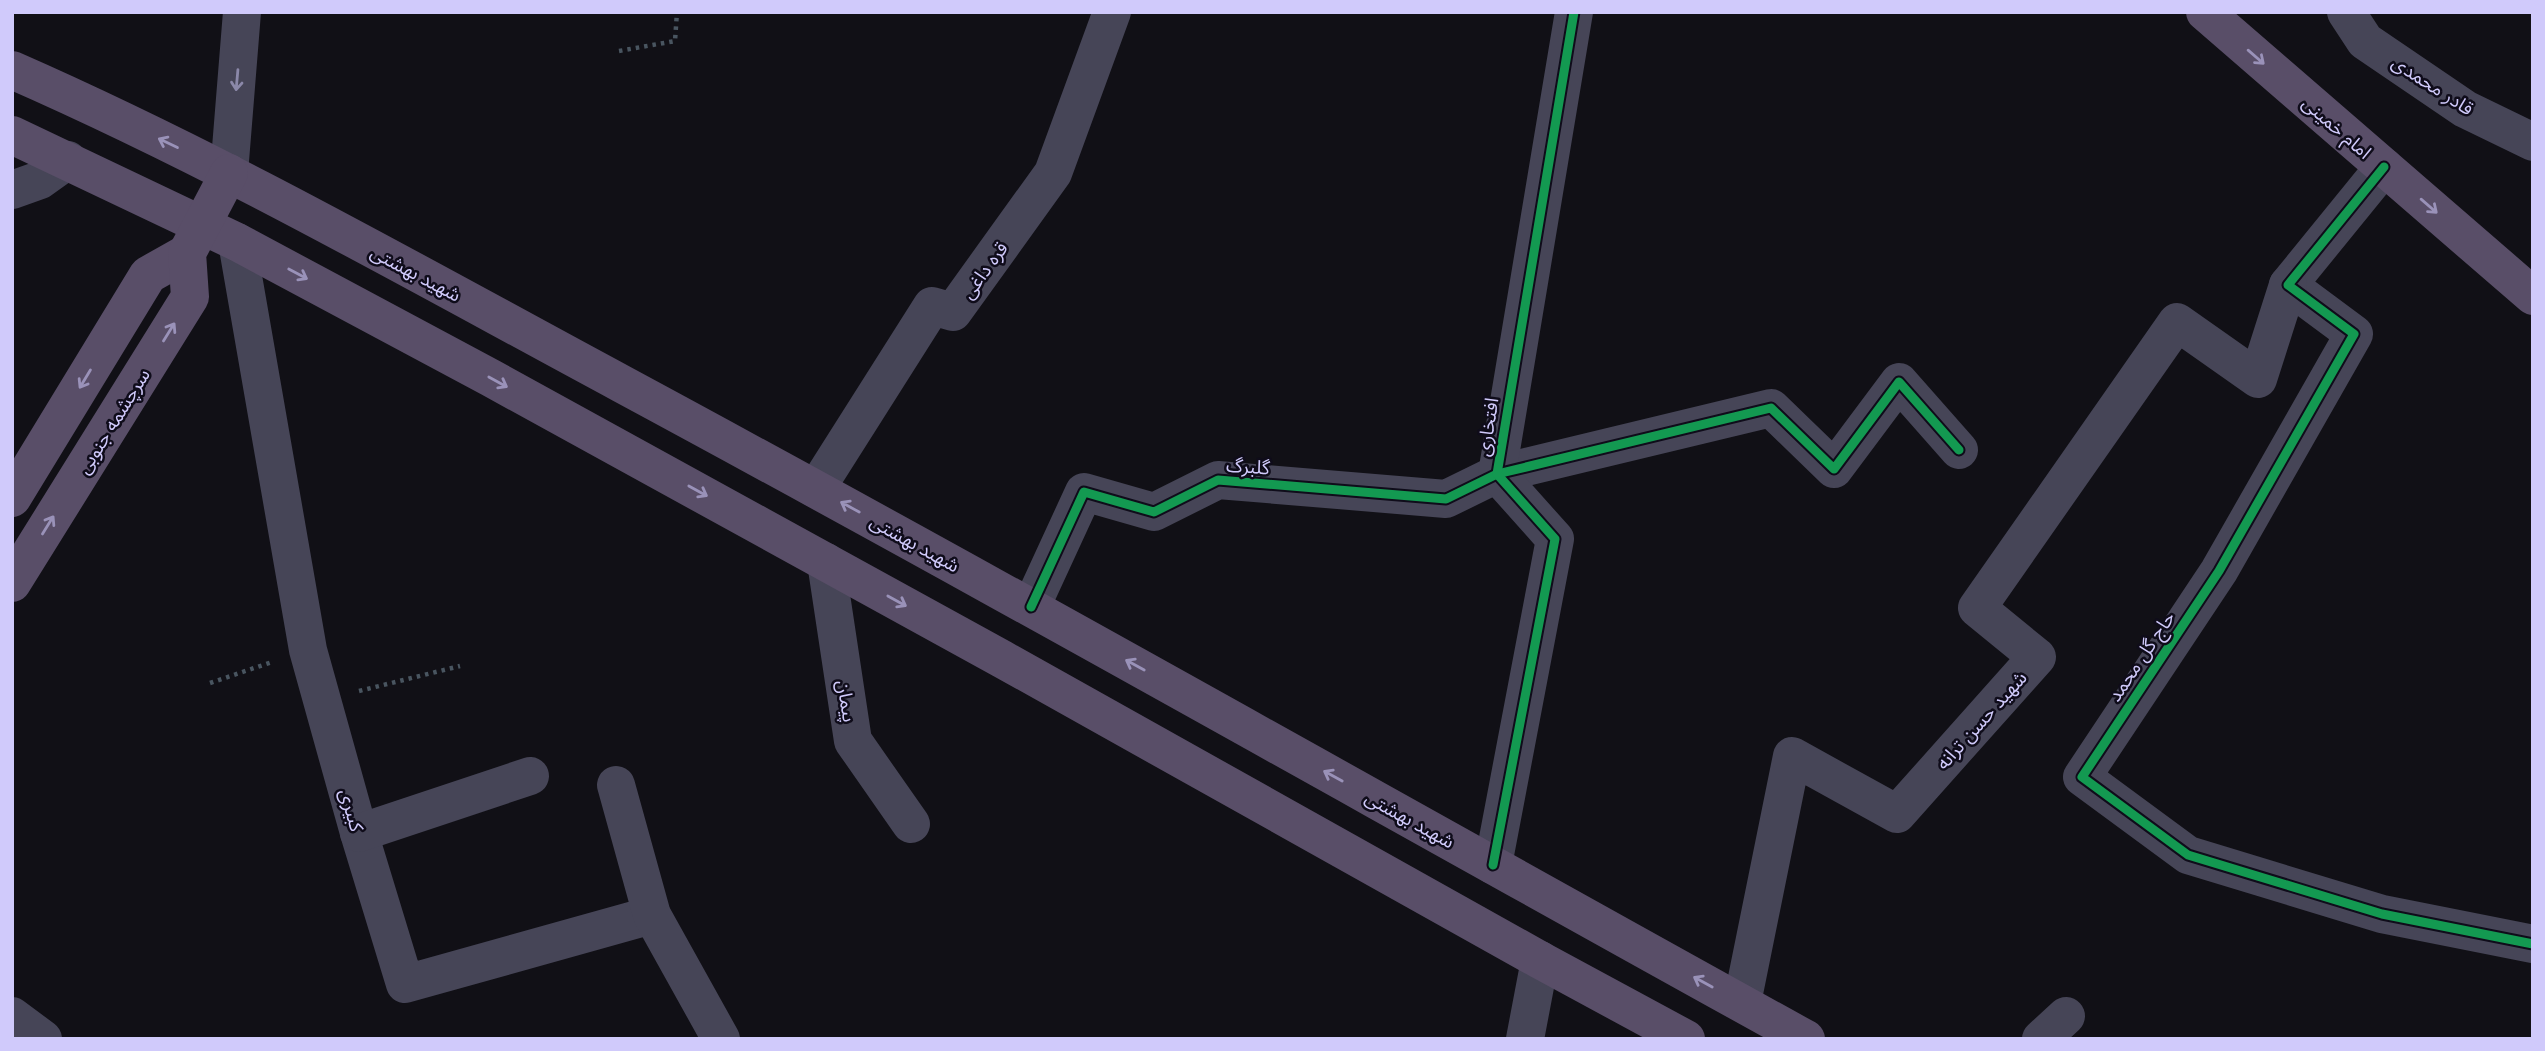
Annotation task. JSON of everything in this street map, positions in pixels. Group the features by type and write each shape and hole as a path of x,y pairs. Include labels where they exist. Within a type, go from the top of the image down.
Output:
{"main road":[{"name":"امام خمینی","path":"2205,12 2533,296"},
{"name":"شهید بهشتی","path":"12,70 83,101 229,173 816,489 1806,1039"},
{"path":"12,135 68,160 194,239 237,242 491,378 1686,1039"},
{"path":"12,498 148,275 194,239 229,173"},
{"name":"سرچشمه جنوبی","path":"12,583 190,297 194,239"}],"street":[{"path":"229,173 242,12"},
{"name":"قره داغی","path":"816,489 932,306 953,312 1053,173 1112,12"},
{"name":"افتخاری","path":"1493,865 1556,539 1497,474 1574,12"},
{"name":"قادر محمدی","path":"2346,12 2365,41 2465,109 2533,142"},
{"path":"12,190 40,180 68,160"},
{"path":"2288,285 2384,167"},
{"name":"کبیری","path":"237,242 308,650 405,984 652,915"},
{"name":"حاج گل محمد","path":"2288,285 2354,334 2219,571 2082,777 2188,855 2382,914 2533,944"},
{"name":"شهید حسن ترانه","path":"1742,1003 1793,756 1897,814 2037,657 1976,608 2177,322 2258,379 2288,285"},
{"path":"1497,474 1771,408 1834,469 1899,382 1959,450"},
{"name":"گلبرگ","path":"1031,607 1084,492 1154,512 1218,480 1446,499 1497,474"},
{"name":"پیمان","path":"826,562 853,741 911,824"},
{"path":"359,833 530,776"},
{"path":"616,785 652,915 721,1039"},
{"path":"1525,1039 1539,960"}],"path":[{"path":"619,51 675,41 677,12"},
{"path":"210,683 308,650"},
{"path":"321,701 460,666"}],"cycle path":[{"path":"1493,865 1555,539 1497,474 1574,12"},
{"path":"2384,167 2288,285 2354,334 2219,571 2082,777 2188,855 2382,914 2533,944"},
{"path":"1031,607 1084,492 1154,512 1218,480 1446,499 1497,474 1771,408 1834,469 1899,382 1959,450"}]}
